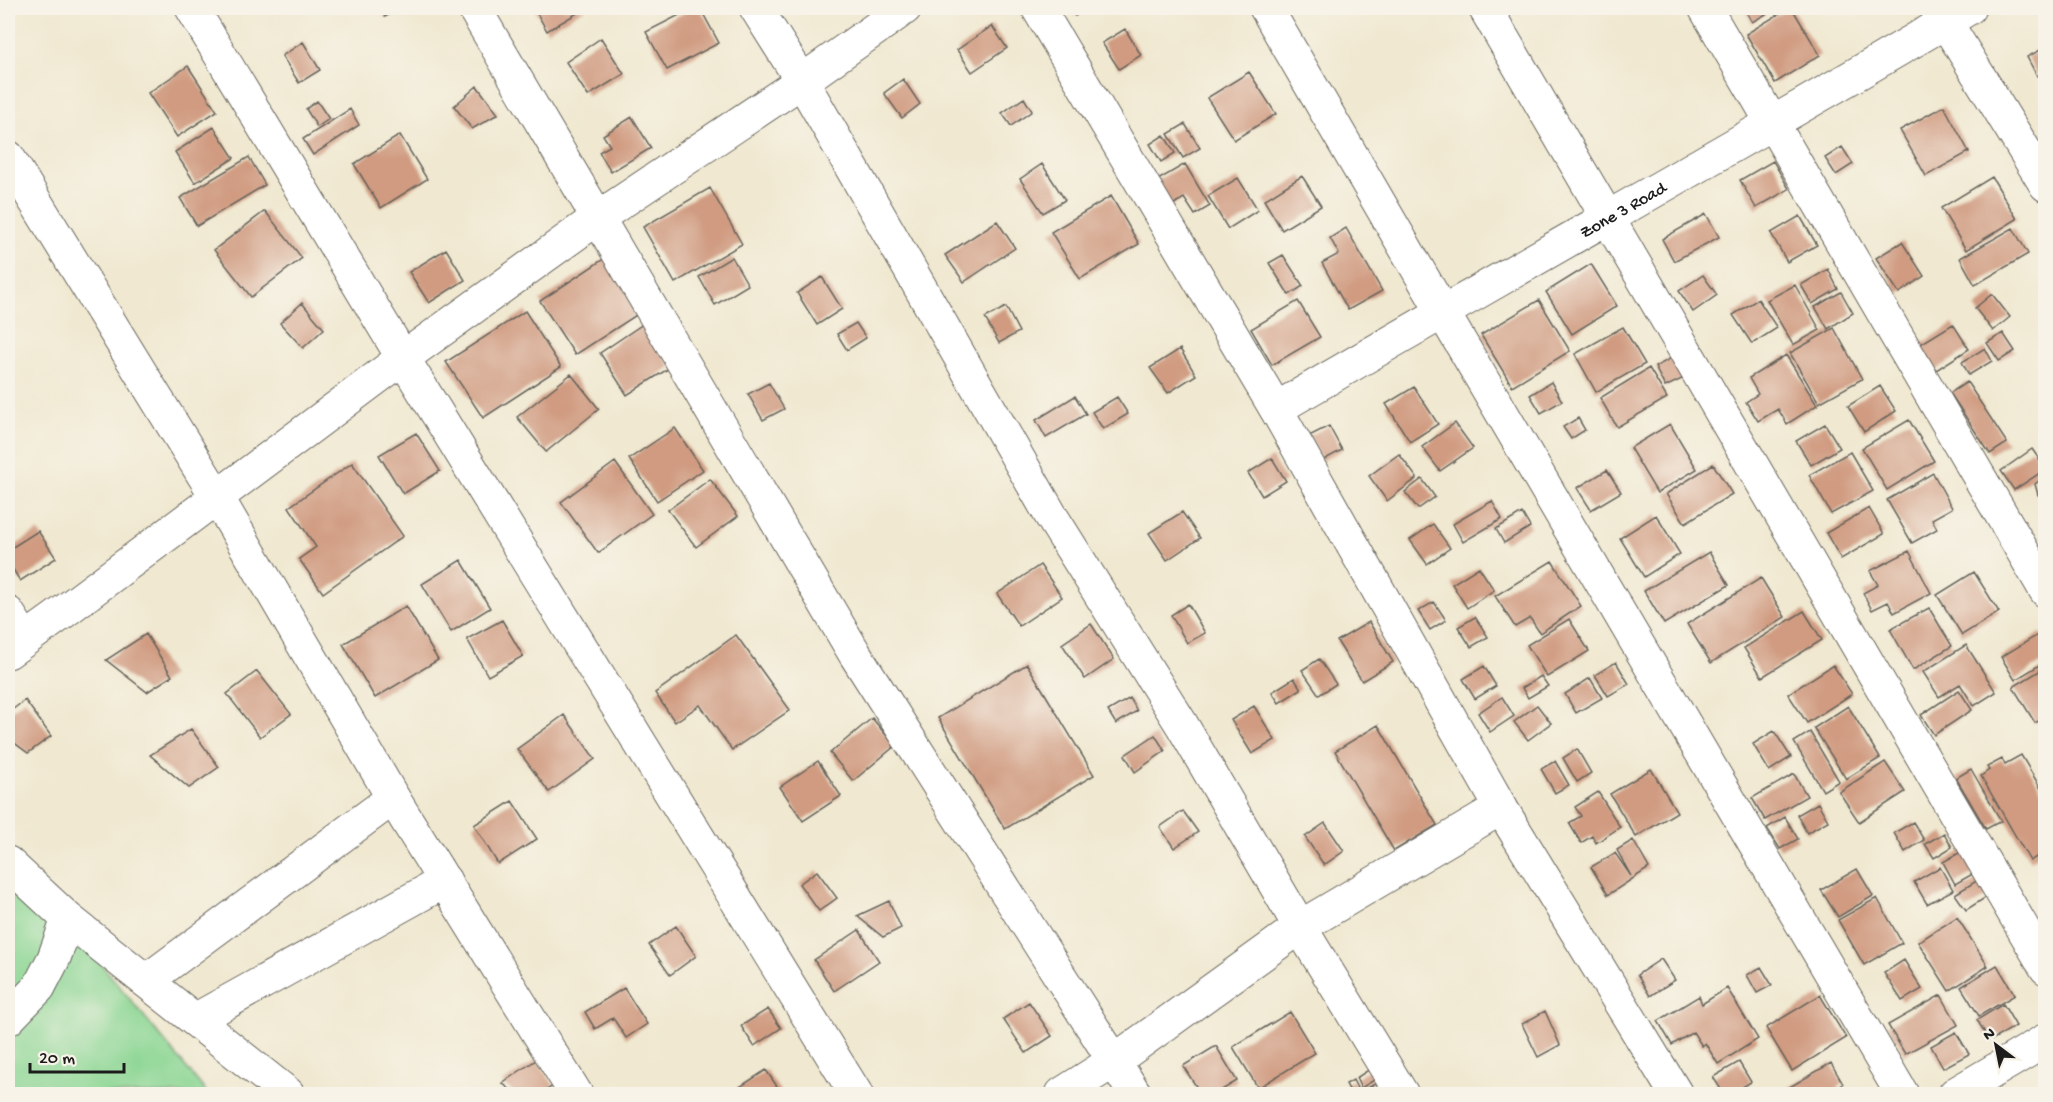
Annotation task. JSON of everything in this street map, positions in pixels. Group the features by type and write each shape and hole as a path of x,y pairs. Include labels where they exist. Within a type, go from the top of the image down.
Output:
{"street":[{"path":"192,8 403,358 856,1095"},
{"path":"474,8 855,654 1135,1095"},
{"path":"756,8 802,81 1050,514 1182,725 1300,927 1402,1095"},
{"path":"13,635 54,619 403,358 599,217 802,81 905,8"},
{"path":"1038,8 1276,409 1501,808 1676,1095"},
{"path":"1266,8 1902,1095"},
{"path":"1485,8 2046,968"},
{"path":"1706,8 2046,591"},
{"path":"1951,12 2046,185"},
{"name":"Zone 3 Road","path":"1276,409 1442,311 1608,219 1773,122 1951,12"},
{"path":"8,158 217,497 393,798 576,1095"},
{"path":"146,981 393,798"},
{"path":"1062,1095 1114,1061 1300,927 1501,808"},
{"path":"8,863 68,919 288,1095"},
{"path":"195,1020 445,881"},
{"path":"8,1019 39,987 54,958 68,919"},
{"path":"1955,1095 2046,1040"}],"green space":[{"path":"8,888 97,959 208,1094 8,1094"}],"building":[{"path":"379,8 401,8 385,17"},
{"path":"534,8 586,8 547,31"},
{"path":"693,8 700,8 719,43 667,70 646,32"},
{"path":"1070,8 1089,8 1075,16"},
{"path":"1744,8 1777,8 1752,22"},
{"path":"1792,8 1820,55 1775,83 1746,34"},
{"path":"992,26 1007,48 972,72 957,50"},
{"path":"1125,29 1141,55 1119,69 1102,43"},
{"path":"601,38 624,74 588,96 566,62"},
{"path":"303,42 320,70 299,83 282,56"},
{"path":"2046,47 2046,71 2037,76 2027,57"},
{"path":"188,66 217,111 177,137 148,93"},
{"path":"1249,72 1276,114 1234,140 1207,98"},
{"path":"903,79 920,104 902,118 884,93"},
{"path":"477,86 498,114 472,129 454,106"},
{"path":"1024,98 1032,111 1011,126 1002,113"},
{"path":"317,101 329,119 317,127 306,109"},
{"path":"1944,106 1969,152 1926,176 1900,130"},
{"path":"350,109 359,125 313,155 303,139"},
{"path":"632,117 651,148 611,172 599,152 610,146 603,135"},
{"path":"1185,124 1200,148 1183,158 1168,134"},
{"path":"214,127 234,158 195,183 175,152"},
{"path":"400,135 427,179 381,208 354,164"},
{"path":"1164,135 1175,153 1161,162 1150,144"},
{"path":"1842,147 1853,164 1836,175 1825,158"},
{"path":"249,157 265,185 197,226 180,198"},
{"path":"1773,161 1789,189 1756,208 1740,180"},
{"path":"1042,164 1065,200 1043,213 1020,179"},
{"path":"1185,164 1210,206 1195,215 1184,198 1166,209 1151,184"},
{"path":"1302,176 1321,206 1282,230 1264,200"},
{"path":"1992,177 2017,219 1966,250 1941,208"},
{"path":"1238,178 1258,210 1228,229 1208,196"},
{"path":"710,188 742,244 675,283 643,227"},
{"path":"1111,196 1139,244 1080,279 1051,232"},
{"path":"265,211 302,258 251,297 214,250"},
{"path":"1706,214 1719,237 1674,261 1662,239"},
{"path":"1800,216 1817,245 1787,262 1771,233"},
{"path":"997,221 1015,248 964,282 945,255"},
{"path":"1346,228 1382,291 1348,310 1322,263 1339,254 1330,238"},
{"path":"2013,228 2028,254 1975,285 1960,258"},
{"path":"1902,242 1924,276 1899,293 1876,258"},
{"path":"446,249 465,280 429,303 409,272"},
{"path":"1283,255 1303,286 1289,295 1269,263"},
{"path":"732,257 748,285 715,305 699,277"},
{"path":"605,258 641,312 575,355 540,301"},
{"path":"1591,264 1617,306 1572,334 1546,292"},
{"path":"1828,269 1838,289 1812,304 1801,285"},
{"path":"1703,275 1717,295 1693,312 1679,291"},
{"path":"822,277 842,309 817,325 797,293"},
{"path":"1795,285 1820,330 1793,345 1767,300"},
{"path":"1841,292 1853,313 1828,329 1815,307"},
{"path":"1992,294 2010,317 1993,331 1975,308"},
{"path":"1758,299 1777,328 1752,344 1733,315"},
{"path":"1539,300 1570,351 1512,386 1481,335"},
{"path":"1298,301 1320,337 1272,365 1251,329"},
{"path":"302,303 324,329 303,348 280,323"},
{"path":"1006,307 1019,332 999,343 985,318"},
{"path":"525,311 561,367 483,418 446,362"},
{"path":"856,323 866,338 847,350 837,334"},
{"path":"643,324 671,367 627,395 600,353"},
{"path":"1953,324 1969,349 1930,374 1914,348"},
{"path":"1623,327 1645,364 1596,392 1575,354"},
{"path":"1834,328 1862,379 1819,403 1790,353"},
{"path":"2003,333 2015,351 1999,361 1987,343"},
{"path":"1985,348 1992,361 1969,375 1962,362"},
{"path":"1180,349 1196,375 1168,393 1150,368"},
{"path":"1786,355 1817,405 1787,424 1778,409 1758,421 1746,402 1758,394 1749,378"},
{"path":"1673,357 1684,378 1665,387 1655,367"},
{"path":"1649,368 1667,398 1617,427 1600,398"},
{"path":"571,374 599,409 546,452 517,417"},
{"path":"1551,382 1562,401 1541,413 1530,395"},
{"path":"1967,382 2007,443 1990,454 1950,393"},
{"path":"769,383 784,409 763,420 748,394"},
{"path":"1880,386 1896,411 1864,432 1848,406"},
{"path":"1414,387 1438,424 1410,442 1386,404"},
{"path":"1075,396 1086,414 1046,438 1036,420"},
{"path":"1117,397 1128,414 1103,429 1092,412"},
{"path":"1578,418 1585,430 1571,439 1563,427"},
{"path":"1909,420 1934,461 1887,490 1862,448"},
{"path":"1455,423 1473,448 1440,471 1422,447"},
{"path":"1670,424 1697,469 1657,493 1630,448"},
{"path":"1825,424 1840,448 1811,465 1796,441"},
{"path":"1329,426 1342,450 1322,461 1309,436"},
{"path":"675,428 703,470 657,501 629,459"},
{"path":"416,433 440,471 403,494 379,455"},
{"path":"2032,449 2046,469 2014,490 2001,471"},
{"path":"1850,452 1873,491 1831,514 1809,475"},
{"path":"1399,454 1417,478 1387,501 1369,476"},
{"path":"1272,458 1286,481 1262,496 1248,473"},
{"path":"615,462 652,514 598,553 561,502"},
{"path":"352,463 403,536 323,593 299,559 316,547 289,507"},
{"path":"1713,464 1732,494 1685,523 1666,494"},
{"path":"1607,470 1621,492 1591,510 1577,488"},
{"path":"1933,473 1952,508 1932,519 1937,529 1912,543 1887,500"},
{"path":"2046,476 2046,491 2038,495 2035,484"},
{"path":"710,479 738,516 696,547 668,510"},
{"path":"1422,479 1435,497 1418,509 1405,492"},
{"path":"1492,501 1502,519 1463,542 1453,524"},
{"path":"1869,508 1884,534 1841,559 1826,533"},
{"path":"1182,512 1200,538 1167,560 1149,533"},
{"path":"1522,513 1530,527 1504,543 1496,529"},
{"path":"1656,515 1680,554 1644,577 1620,538"},
{"path":"1433,524 1450,548 1427,564 1410,540"},
{"path":"38,531 56,558 20,581 8,561 8,550"},
{"path":"1909,551 1931,593 1894,613 1888,602 1872,610 1863,593 1878,585 1870,571"},
{"path":"1709,552 1729,585 1664,624 1644,591"},
{"path":"461,560 490,608 451,632 422,584"},
{"path":"1552,561 1581,606 1540,633 1530,618 1515,627 1495,596"},
{"path":"1040,565 1062,597 1019,626 997,594"},
{"path":"1479,567 1494,590 1467,608 1452,584"},
{"path":"1974,572 1999,612 1962,635 1937,595"},
{"path":"1761,578 1785,617 1711,663 1687,624"},
{"path":"1434,602 1446,620 1430,630 1418,611"},
{"path":"1188,604 1205,633 1187,643 1171,615"},
{"path":"406,606 438,660 375,698 343,644"},
{"path":"1929,608 1952,646 1913,670 1890,629"},
{"path":"1804,611 1822,640 1762,677 1744,648"},
{"path":"1475,617 1488,637 1471,647 1458,627"},
{"path":"1569,619 1589,651 1547,677 1527,645"},
{"path":"502,620 523,656 488,676 467,639"},
{"path":"1369,622 1393,662 1362,681 1337,641"},
{"path":"1091,624 1114,659 1085,679 1062,644"},
{"path":"2041,633 2046,641 2046,661 2015,680 2001,657"},
{"path":"146,634 172,676 147,692 106,660"},
{"path":"736,635 790,710 732,750 700,705 675,722 655,693"},
{"path":"1966,645 1996,692 1974,706 1960,684 1939,697 1923,672"},
{"path":"1319,659 1336,684 1319,695 1302,670"},
{"path":"1616,662 1629,684 1608,696 1595,675"},
{"path":"1027,664 1094,775 1005,829 938,718"},
{"path":"1833,665 1852,694 1807,723 1788,694"},
{"path":"1484,666 1496,686 1475,699 1463,679"},
{"path":"2046,667 2046,717 2035,723 2013,687"},
{"path":"257,671 291,714 260,737 227,694"},
{"path":"1541,676 1548,686 1528,698 1522,688"},
{"path":"1294,678 1301,689 1279,703 1272,692"},
{"path":"1590,678 1602,698 1576,713 1565,694"},
{"path":"1959,690 1972,710 1934,735 1921,715"},
{"path":"1502,697 1514,716 1490,732 1478,713"},
{"path":"1130,698 1137,711 1116,724 1108,711"},
{"path":"25,700 51,736 28,753 8,738 8,713"},
{"path":"1537,705 1551,723 1528,740 1514,722"},
{"path":"1254,706 1275,740 1252,754 1231,720"},
{"path":"1848,706 1880,758 1846,779 1814,728"},
{"path":"564,715 595,759 549,792 517,749"},
{"path":"872,718 895,746 853,781 830,753"},
{"path":"1378,725 1437,825 1394,851 1335,751"},
{"path":"191,729 219,767 189,788 150,755"},
{"path":"1774,731 1791,757 1769,771 1753,744"},
{"path":"1810,732 1839,781 1823,791 1794,742"},
{"path":"1155,735 1165,751 1135,772 1125,755"},
{"path":"1577,749 1591,773 1577,782 1563,758"},
{"path":"2021,755 2046,797 2046,851 2030,861 1981,776 1989,770 1987,767 2002,759 2005,764"},
{"path":"818,761 841,796 803,821 780,787"},
{"path":"1555,761 1569,785 1555,793 1541,769"},
{"path":"1885,762 1905,792 1859,822 1839,792"},
{"path":"1651,769 1677,812 1636,837 1610,794"},
{"path":"1971,769 2001,821 1986,829 1956,778"},
{"path":"1794,774 1807,796 1765,820 1752,798"},
{"path":"1598,792 1620,827 1596,843 1592,836 1581,843 1569,823 1581,816 1575,807"},
{"path":"512,801 537,839 498,864 474,825"},
{"path":"1818,803 1828,821 1807,833 1797,815"},
{"path":"1183,811 1198,832 1174,848 1160,827"},
{"path":"1785,817 1798,839 1780,849 1767,828"},
{"path":"1913,822 1924,840 1905,852 1894,833"},
{"path":"1325,823 1344,851 1324,865 1305,837"},
{"path":"1944,833 1952,847 1934,858 1925,844"},
{"path":"1633,840 1649,868 1608,895 1591,867 1615,853 1631,876 1617,850"},
{"path":"1966,849 1978,871 1955,884 1943,862"},
{"path":"1940,867 1953,890 1927,904 1914,882"},
{"path":"1857,869 1873,896 1838,917 1821,890"},
{"path":"817,871 837,898 819,911 799,884"},
{"path":"1978,880 1988,896 1966,910 1955,894"},
{"path":"1877,898 1902,943 1864,965 1838,920"},
{"path":"889,901 901,928 883,937 857,916"},
{"path":"1957,917 1988,966 1949,991 1918,942"},
{"path":"676,926 696,956 670,975 649,945"},
{"path":"859,930 879,961 834,991 814,960"},
{"path":"1661,959 1675,980 1650,996 1637,975"},
{"path":"1904,960 1922,989 1902,1001 1884,973"},
{"path":"1997,965 2015,995 1979,1016 1961,987"},
{"path":"1761,967 1772,985 1757,993 1747,975"},
{"path":"624,988 647,1024 626,1038 613,1018 595,1029 585,1012"},
{"path":"1727,988 1758,1039 1718,1064 1705,1043 1702,1046 1693,1032 1672,1045 1658,1021 1699,996 1702,1004"},
{"path":"1820,995 1846,1038 1792,1071 1766,1028"},
{"path":"1941,995 1958,1025 1905,1054 1888,1025"},
{"path":"1029,1002 1052,1036 1026,1053 1003,1019"},
{"path":"2003,1004 2016,1026 1990,1041 1977,1020"},
{"path":"768,1009 781,1028 754,1046 741,1026"},
{"path":"1545,1011 1560,1045 1538,1057 1522,1024"},
{"path":"1290,1012 1315,1053 1258,1088 1233,1047"},
{"path":"1956,1032 1969,1054 1943,1068 1931,1046"},
{"path":"1216,1046 1237,1081 1215,1094 1201,1094 1183,1066"},
{"path":"536,1060 554,1085 541,1094 516,1094 502,1083"},
{"path":"1739,1062 1751,1082 1730,1094 1724,1094 1713,1077"},
{"path":"1831,1063 1843,1084 1838,1088 1841,1094 1783,1094 1781,1092"},
{"path":"1370,1069 1376,1079 1361,1088 1356,1078"},
{"path":"766,1070 782,1094 729,1094"},
{"path":"1353,1080 1357,1088 1351,1093 1346,1084"},
{"path":"1378,1082 1385,1092 1365,1094 1363,1091"}]}
